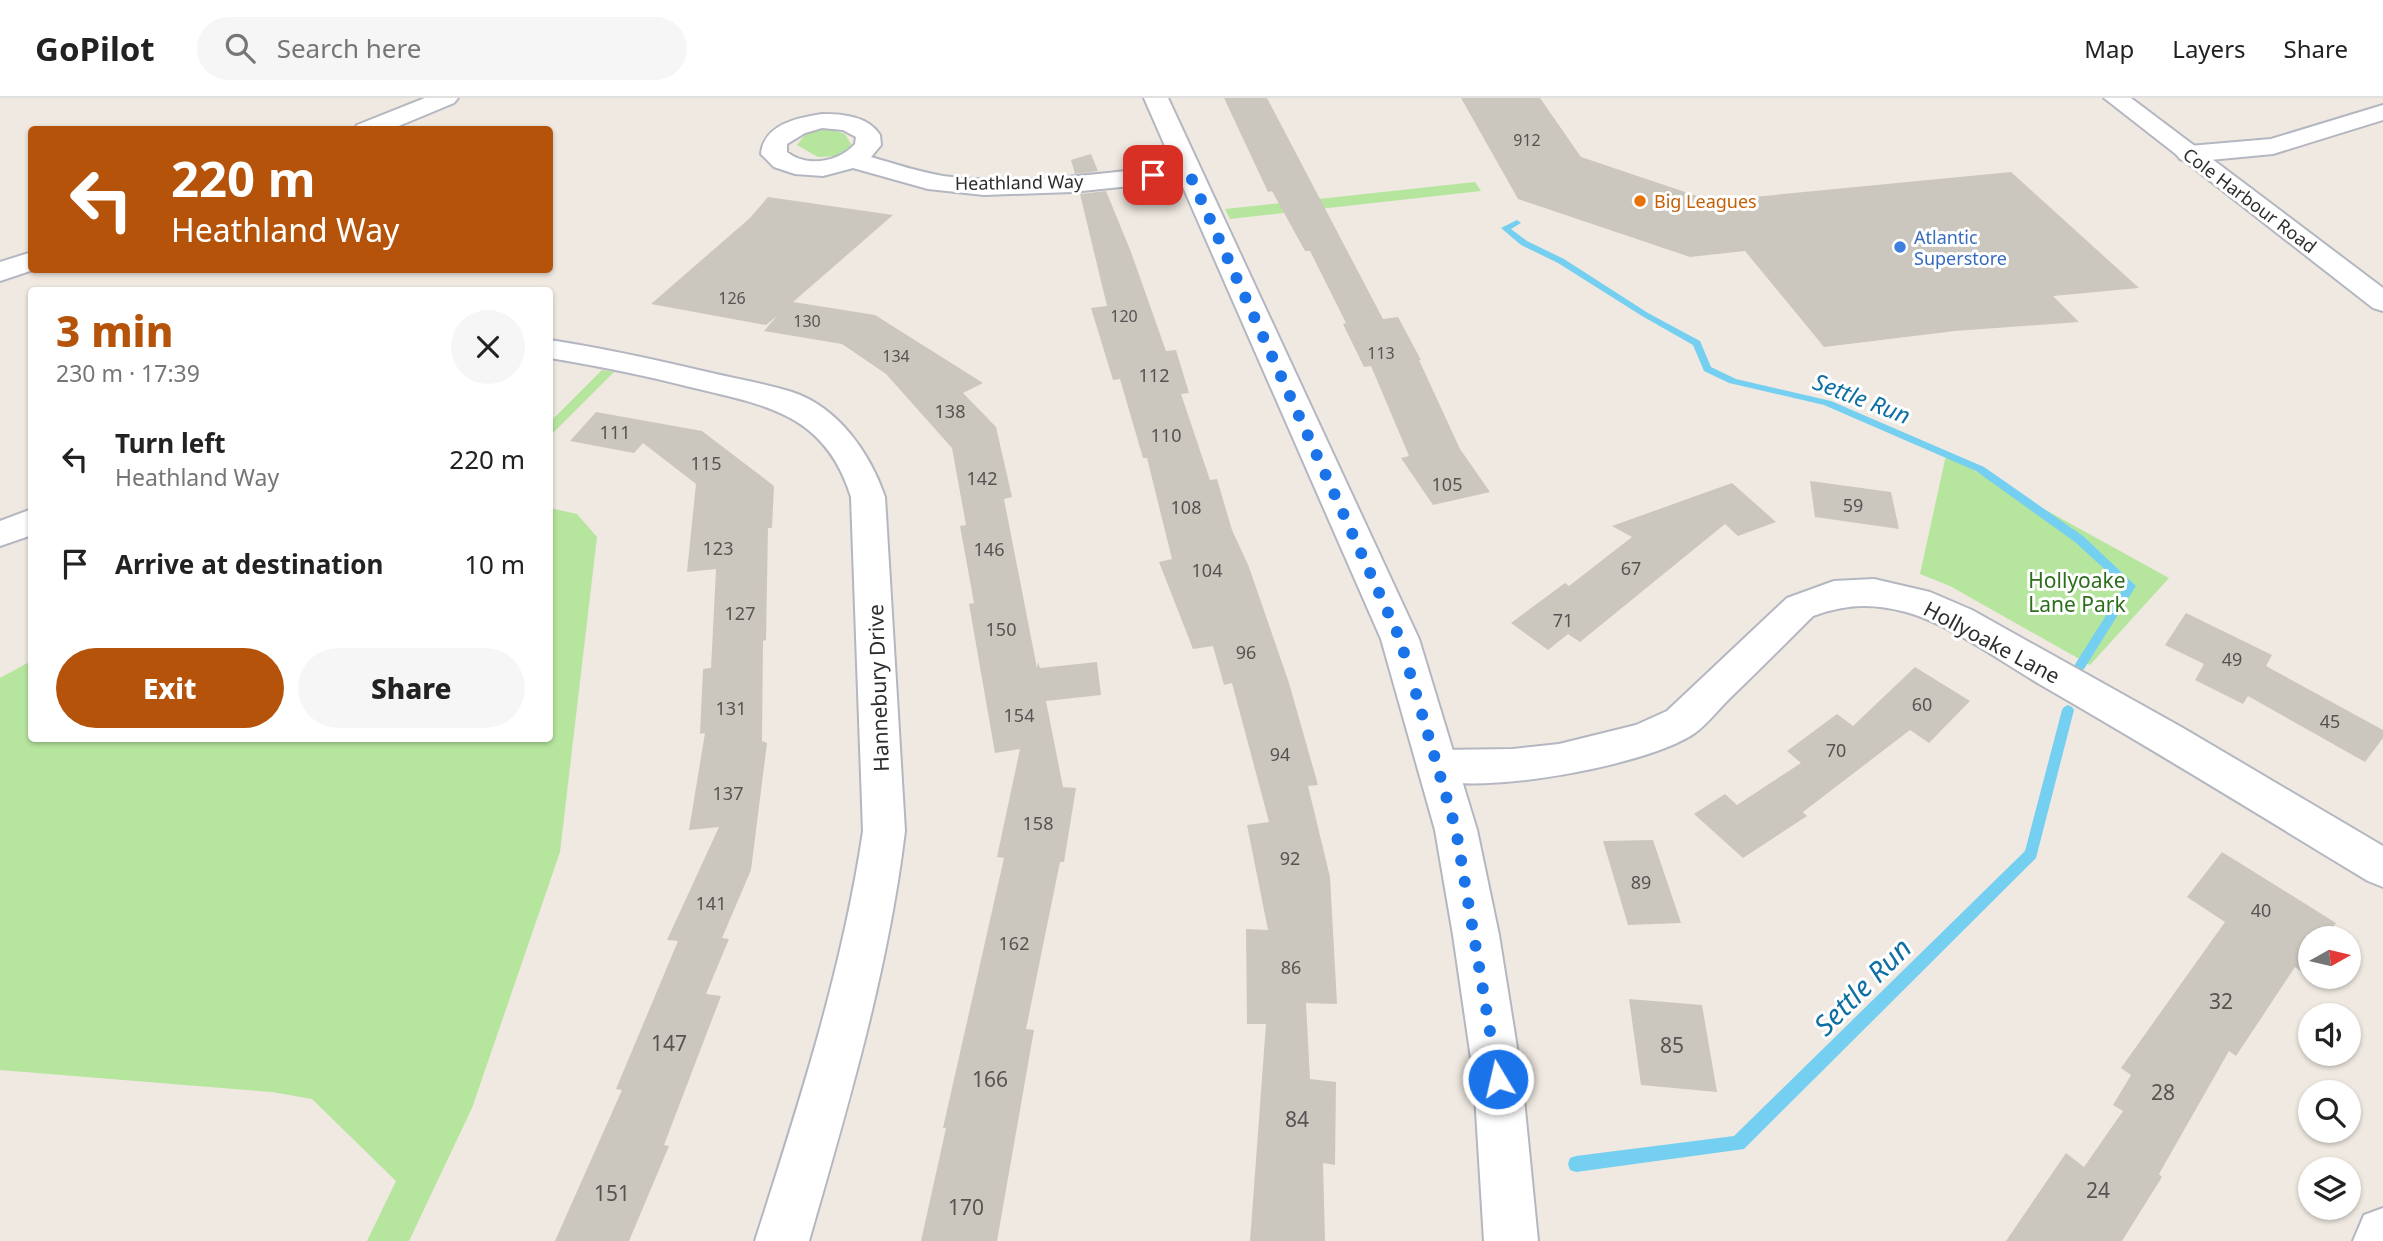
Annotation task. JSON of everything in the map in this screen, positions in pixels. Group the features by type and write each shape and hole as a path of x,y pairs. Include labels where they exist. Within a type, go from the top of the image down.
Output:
{"street":[{"path":"376,126 446,98"},
{"path":"1156,98 1400,639 1456,830 1496,1066 1511,1241"},
{"name":"Cole Harbour Road","path":"2116,98 2383,302"},
{"path":"2189,154 2283,144 2383,112"},
{"name":"Heathland Way","path":"851,159 925,181 956,185 1037,185 1189,173"},
{"path":"0,272 28,262"},
{"name":"Hannebury Drive","path":"553,349 620,359 783,400 803,410 836,437 859,469 869,496 884,831 879,877 850,1011 782,1241"},
{"path":"0,534 28,523"},
{"name":"Hollyoake Lane","path":"1439,766 1513,765 1559,760 1645,739 1681,722 1800,607 1834,594 1874,592 1917,601 1959,620 2169,739 2383,868"},
{"path":"2380,1241 2383,1234"}],"green space":[{"path":"830,129 845,134 851,144 843,156 818,157 797,145 808,131"},
{"path":"1475,182 1481,191 1230,219 1225,209"},
{"path":"602,370 614,372 553,433 553,419"},
{"name":"Hollyoake Lane Park","path":"1946,455 2169,578 2090,665 1950,586 1920,574"},
{"path":"553,509 577,514 597,537 560,852 472,1108 409,1241 367,1241 396,1181 312,1099 272,1092 0,1070 0,678 28,663 28,742 553,742"}],"building":[{"path":"1224,98 1267,98 1383,319 1398,317 1421,360 1460,449 1490,492 1433,505 1401,458 1409,456 1371,366 1364,367 1343,324 1346,323 1310,251 1305,251 1272,191 1268,192"},
{"path":"1461,98 1540,98 1581,157 1712,201 2011,172 2139,288 2053,296 2079,322 1955,331 1824,347 1745,251 1690,257 1518,199"},
{"path":"1091,154 1098,171 1075,174 1071,160"},
{"path":"1106,191 1166,351 1176,350 1189,393 1181,394 1210,480 1217,479 1232,530 1249,567 1289,683 1318,785 1308,786 1330,877 1337,1004 1306,1003 1310,1079 1336,1082 1335,1165 1323,1163 1325,1241 1250,1241 1266,1024 1247,1024 1246,929 1268,930 1247,825 1269,822 1232,683 1224,685 1213,646 1193,649 1159,562 1172,559 1147,458 1143,458 1120,379 1113,380 1091,308 1107,306 1080,194"},
{"path":"768,197 893,215 793,302 875,315 983,383 963,393 996,427 1012,497 1004,499 1037,668 1038,662 1040,668 1097,662 1101,695 1046,701 1063,787 1076,788 1064,862 1060,862 1026,1029 1034,1030 997,1241 921,1241 946,1128 943,1128 1004,858 997,857 1020,749 995,753 969,604 974,603 960,526 966,525 952,448 886,374 842,344 764,331 777,316 766,325 651,304 750,218"},
{"path":"596,412 702,431 774,486 772,528 768,528 766,640 763,641 762,741 767,743 751,870 722,938 729,939 706,994 721,996 664,1145 669,1146 629,1241 555,1241 622,1090 616,1089 678,941 667,940 719,827 689,830 705,733 700,734 703,669 711,668 716,569 687,572 696,484 643,443 634,453 570,441"},
{"path":"1810,481 1891,492 1899,529 1815,517"},
{"path":"1732,483 1776,522 1738,536 1725,524 1580,642 1568,634 1548,650 1511,623 1565,583 1569,586 1632,537 1612,526"},
{"path":"2186,613 2272,655 2266,666 2383,730 2383,738 2365,762 2248,696 2243,704 2195,680 2204,664 2165,645"},
{"path":"1915,667 1970,701 1929,743 1910,730 1803,812 1807,816 1743,858 1694,814 1725,794 1737,805 1801,763 1787,751 1837,714 1853,726"},
{"path":"1653,840 1681,923 1628,925 1603,841"},
{"path":"2222,852 2336,923 2334,926 2298,926 2298,969 2295,967 2236,1056 2229,1051 2159,1174 2162,1177 2122,1241 2006,1241 2066,1153 2084,1167 2123,1111 2113,1105 2131,1075 2121,1068 2225,922 2187,897"},
{"path":"1629,999 1702,1005 1717,1092 1641,1085"}],"waterway":[{"name":"Settle Run","path":"1517,223 1505,228 1510,234 1561,261 1645,315 1697,343 1707,369 1733,381 1827,403 1980,469 2079,539 2130,586 2080,666"},
{"name":"Settle Run","path":"1576,1164 1738,1143 2031,854 2068,710"}],"place":[{"name":"Big Leagues","path":"1640,201"},
{"name":"Atlantic Superstore","path":"1900,247"}],"route":[{"path":"1153,175 1189,173 1400,639 1456,830 1476,935 1498,1079"}]}
